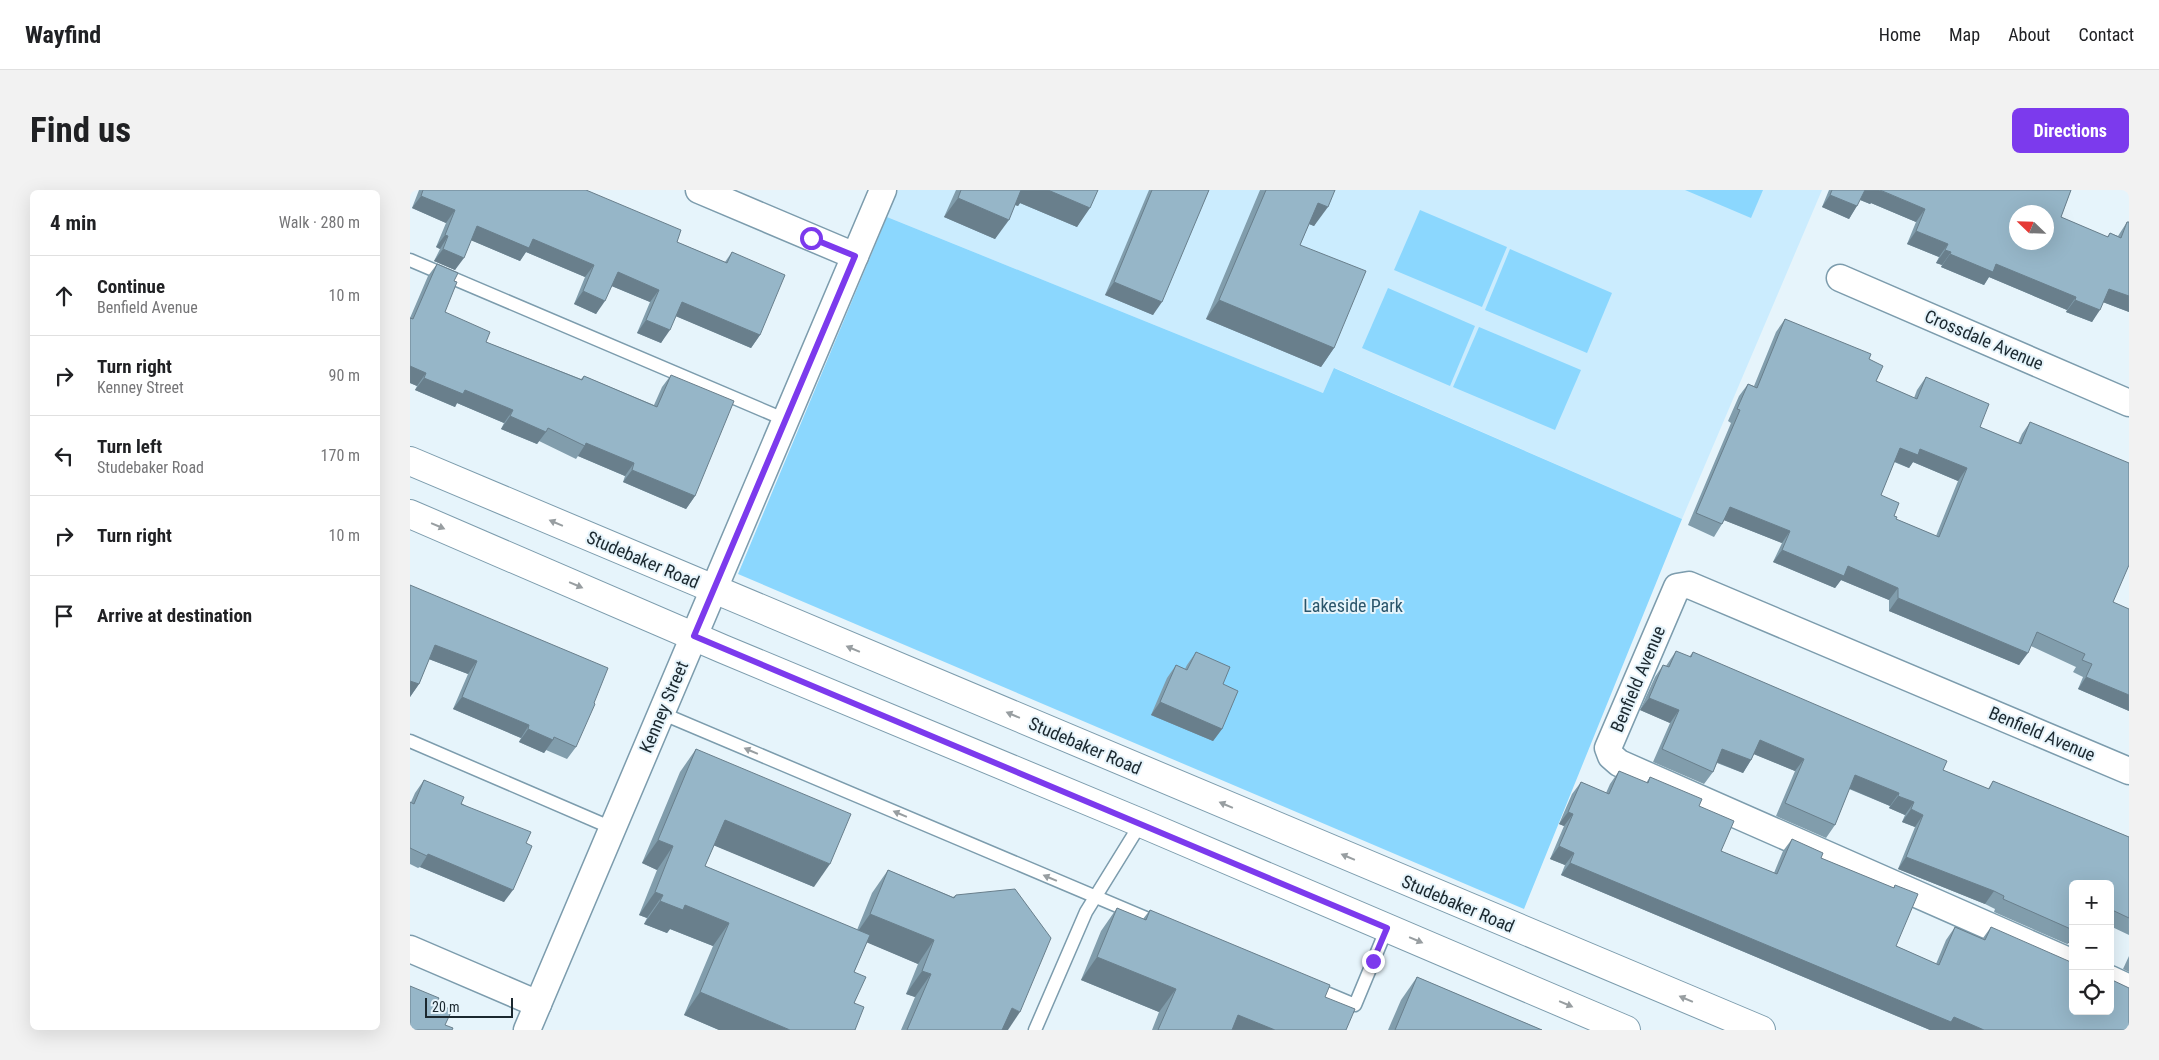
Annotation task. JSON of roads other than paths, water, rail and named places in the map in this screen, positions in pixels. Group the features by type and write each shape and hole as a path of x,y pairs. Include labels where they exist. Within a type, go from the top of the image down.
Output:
{"main road":[{"name":"Studebaker Road","path":"410,461 713,591 1761,1030"},
{"path":"410,514 1626,1030"}],"street":[{"path":"700,190 855,256"},
{"name":"Kenney Street","path":"527,1030 883,190"},
{"name":"Crossdale Avenue","path":"1840,278 2129,403"},
{"name":"Benfield Avenue","path":"2069,961 1619,763 1611,756 1608,748 1678,587 1689,584 2129,770"},
{"path":"410,949 538,1004"},
{"path":"2114,982 2129,988"}],"lane":[{"path":"410,260 786,420"},
{"path":"661,713 1176,930"},
{"path":"410,741 612,828"},
{"path":"1035,1030 1086,912 1141,823"},
{"path":"1301,983 1355,1005 1387,928"}],"park label":[{"name":"Lakeside Park","path":"1353,606"}]}
